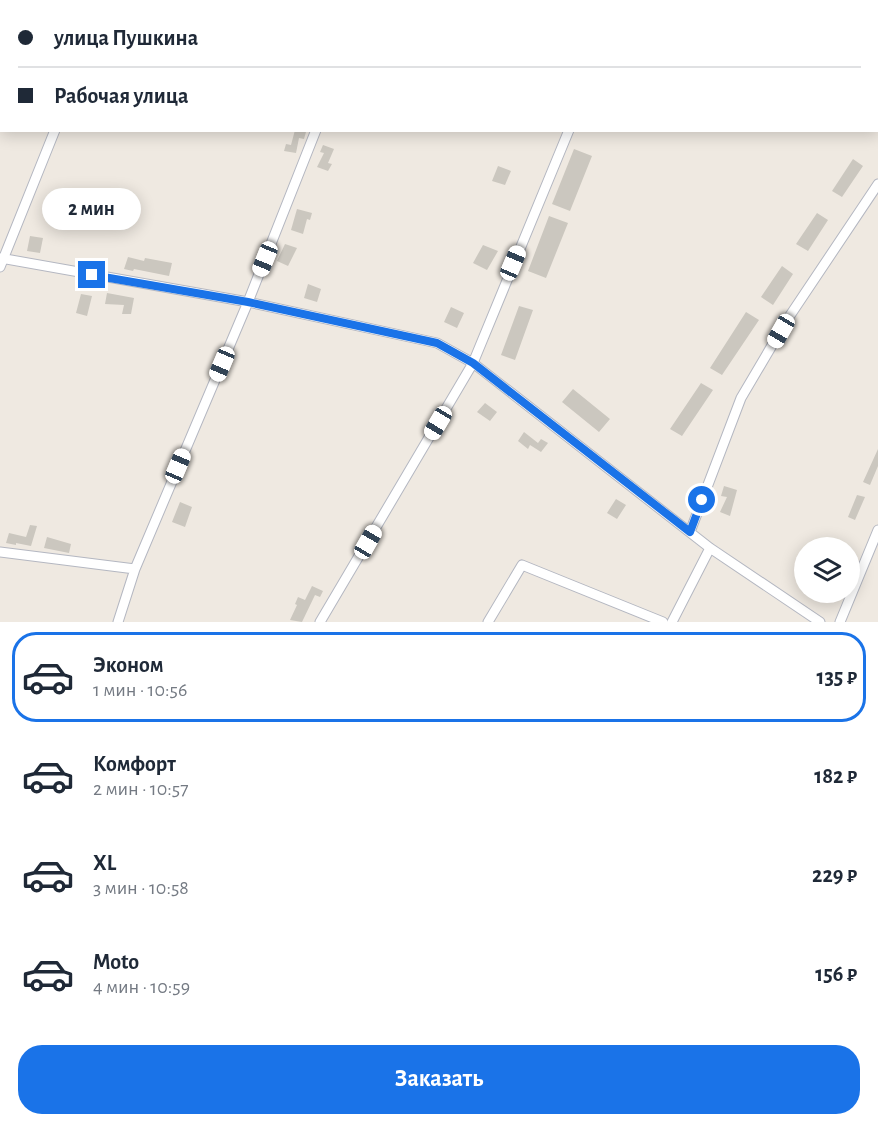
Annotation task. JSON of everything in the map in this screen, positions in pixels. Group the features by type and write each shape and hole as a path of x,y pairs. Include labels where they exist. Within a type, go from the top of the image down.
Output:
{"street":[{"path":"54,132 1,261 248,302 437,343 473,363 710,548 820,622"},
{"path":"118,622 135,569 248,302 315,132"},
{"path":"320,622 473,363 568,132"},
{"path":"690,532 741,398 787,320 878,184"},
{"path":"840,622 878,530"},
{"path":"672,622 710,548"},
{"path":"0,552 135,569"},
{"path":"488,622 522,565 663,622"}],"building":[{"path":"294,132 306,132 304,139 299,138 296,153 284,151 286,144 291,145"},
{"path":"323,145 334,149 328,163 332,164 328,171 317,167 324,153 320,152"},
{"path":"574,149 592,156 570,211 552,204"},
{"path":"853,159 863,166 842,197 832,191"},
{"path":"498,166 511,171 505,185 492,181"},
{"path":"297,209 312,213 310,220 307,219 303,234 291,230"},
{"path":"817,213 828,220 808,251 796,244"},
{"path":"549,216 568,223 546,278 528,271"},
{"path":"30,236 43,238 40,253 27,251"},
{"path":"285,244 297,248 288,266 277,261"},
{"path":"483,245 498,251 487,270 473,263"},
{"path":"128,257 144,261 145,258 172,263 169,276 124,269"},
{"path":"782,266 793,274 773,305 761,297"},
{"path":"308,284 321,289 317,302 304,298"},
{"path":"107,293 134,298 131,314 122,314 124,305 105,304"},
{"path":"81,294 92,296 87,316 76,313"},
{"path":"519,306 533,310 515,360 501,355"},
{"path":"451,307 464,313 457,328 444,322"},
{"path":"746,312 759,320 722,375 710,368"},
{"path":"701,383 713,390 682,436 670,429"},
{"path":"573,389 610,419 599,432 562,402"},
{"path":"485,403 497,412 490,421 477,412"},
{"path":"524,432 538,443 541,439 548,443 541,452 530,445 528,449 518,441"},
{"path":"878,449 878,466 870,485 863,482"},
{"path":"724,486 737,490 730,516 720,512 727,497 721,496"},
{"path":"857,495 865,497 855,520 848,517"},
{"path":"616,499 626,505 617,519 607,513"},
{"path":"180,502 192,507 185,527 172,522"},
{"path":"30,525 37,526 31,546 6,543 9,533 26,537"},
{"path":"47,537 71,544 69,553 44,548"},
{"path":"312,586 323,591 320,597 315,595 302,622 290,620 298,597 305,600"}],"route":[{"path":"92,275 248,302 437,343 473,363 690,532 702,500"}]}
